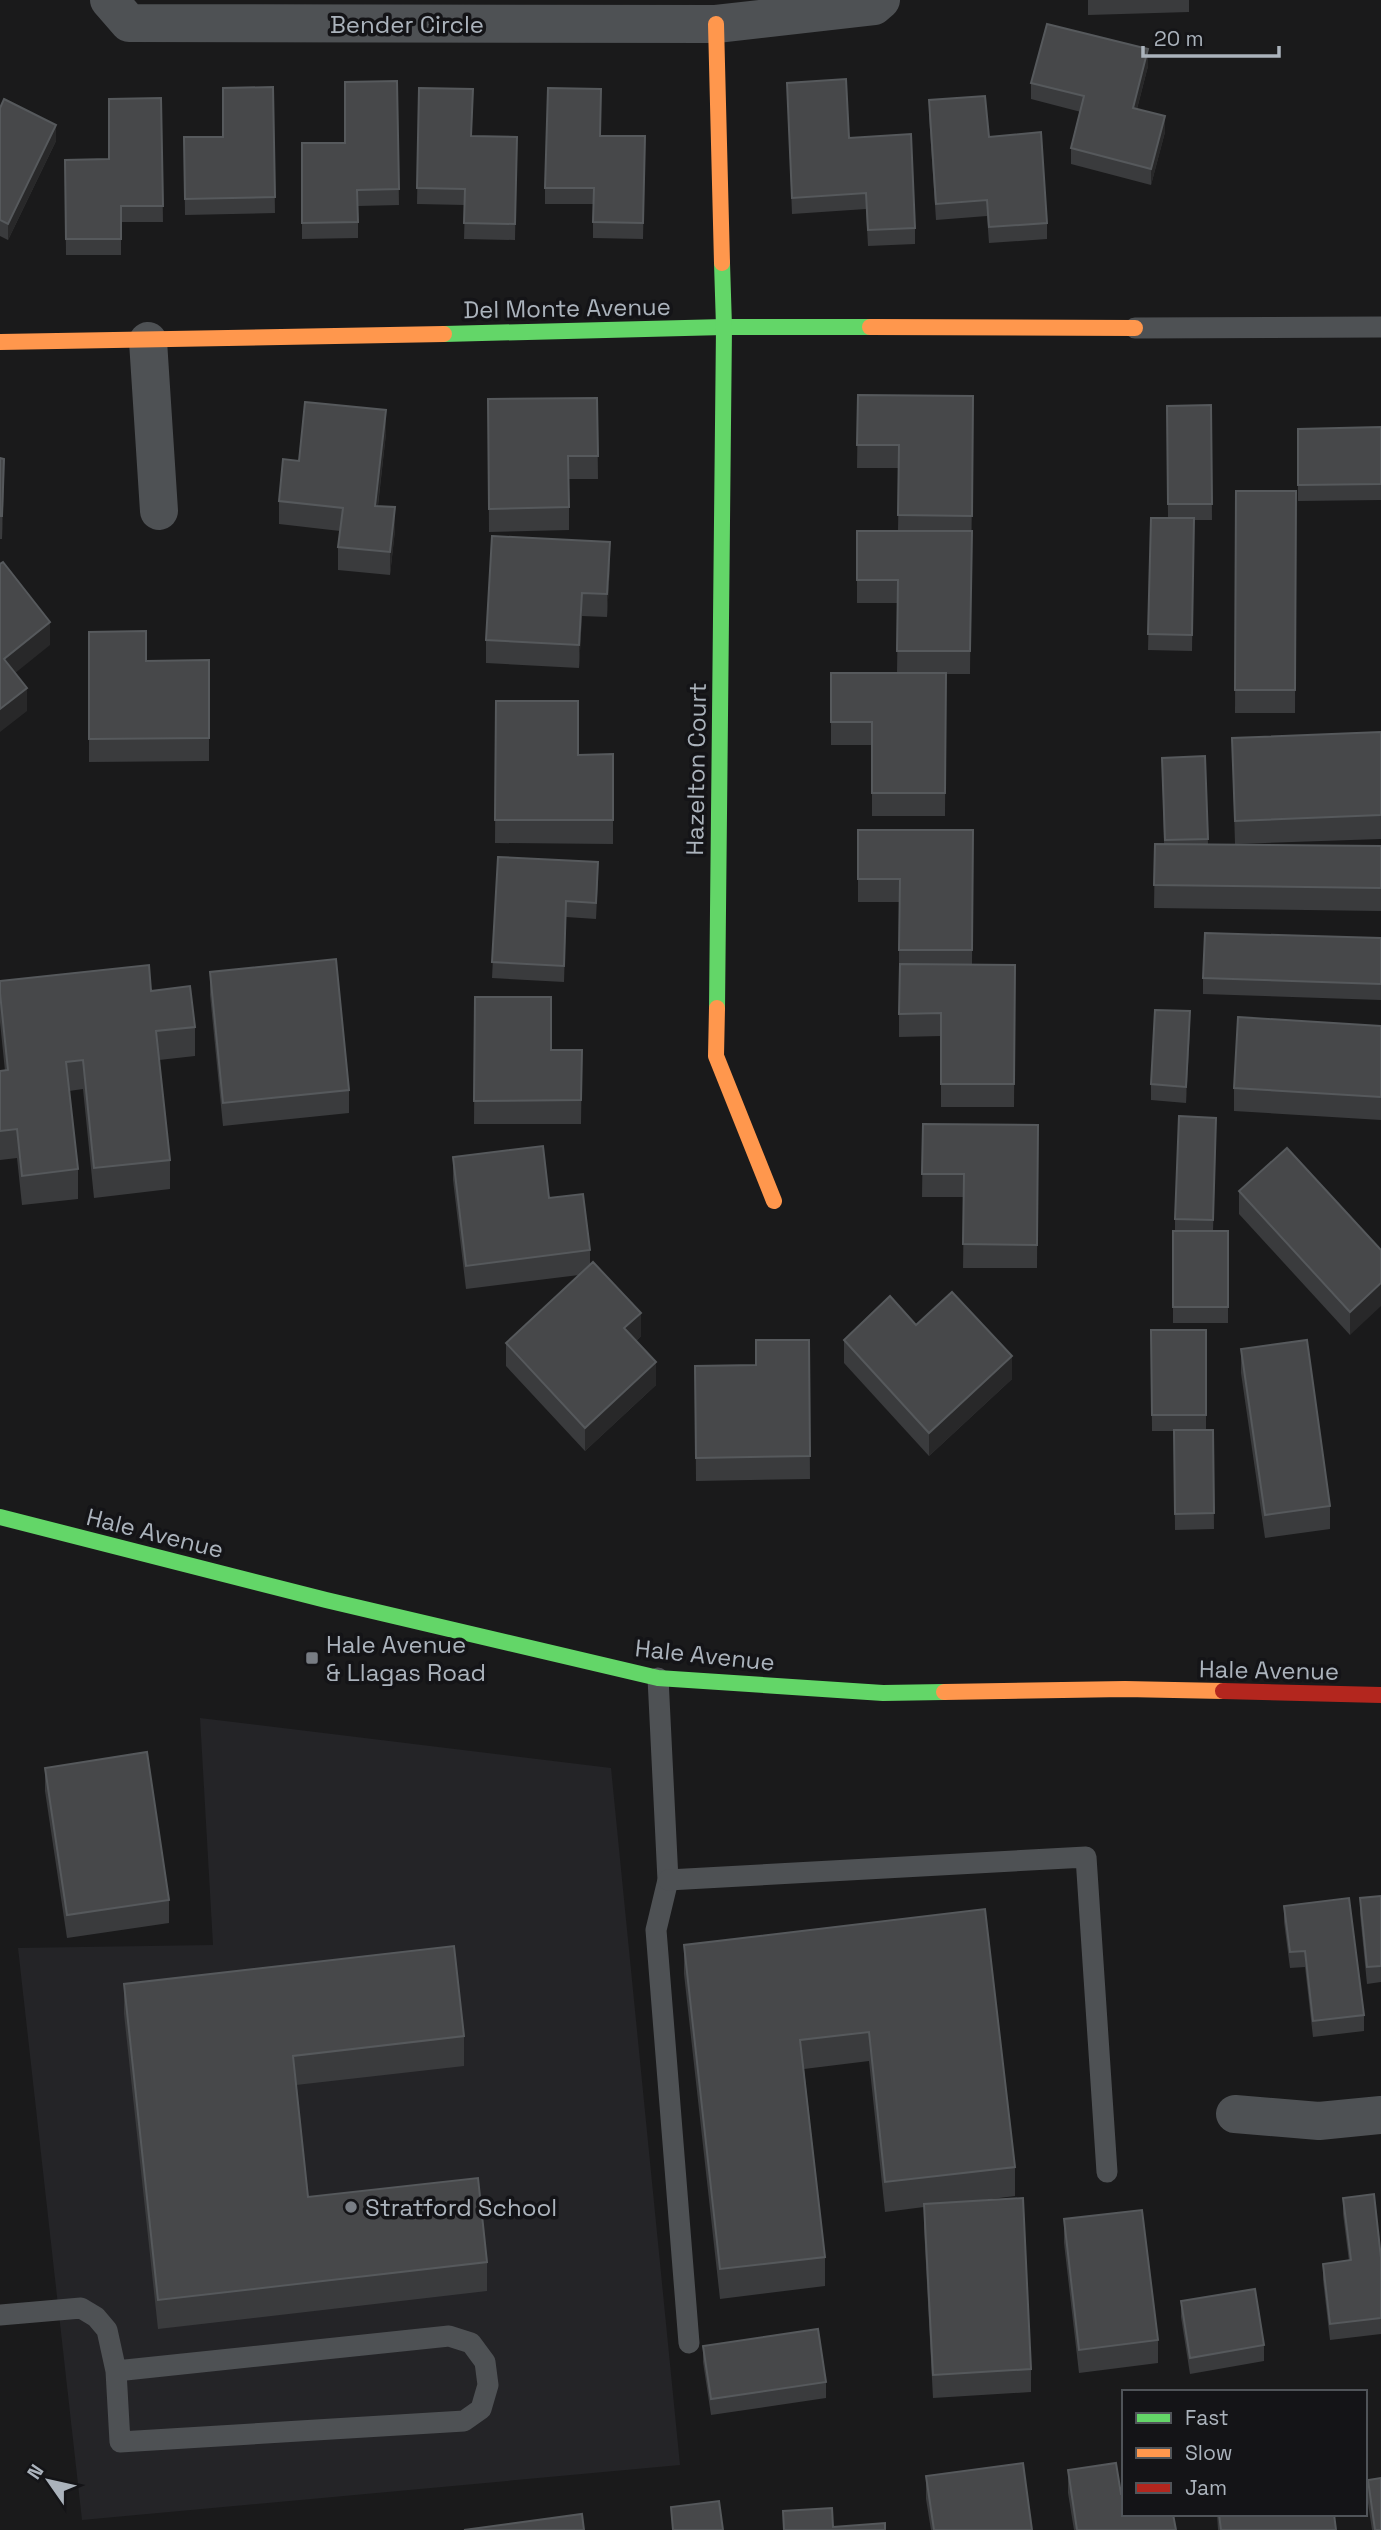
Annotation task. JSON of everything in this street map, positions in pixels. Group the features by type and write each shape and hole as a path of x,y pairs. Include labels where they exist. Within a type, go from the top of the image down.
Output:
{"street":[{"name":"Bender Circle","path":"109,0 129,23 716,24 874,6 881,0"},
{"path":"716,24 724,327"},
{"name":"Del Monte Avenue","path":"0,342 724,327 1135,328"},
{"name":"Hazelton Court","path":"724,327 716,1056 774,1201"},
{"path":"148,341 159,511"},
{"name":"Hale Avenue","path":"0,1517 326,1601 658,1678 883,1693 1125,1689 1381,1695"},
{"path":"1235,2113 1319,2121 1381,2115"}],"lane":[{"path":"1135,328 1381,327"},
{"path":"658,1678 668,1880 656,1930 689,2343"},
{"path":"668,1880 1086,1857 1107,2172"},
{"path":"0,2315 81,2308 96,2316 107,2330 116,2371 120,2442 464,2421 481,2409 488,2385 485,2362 471,2343 449,2336 116,2371"}],"shaded area":[{"name":"Stratford School","path":"200,1718 611,1768 680,2465 82,2520 18,1948 213,1945"}],"building":[{"path":"1047,24 1148,49 1133,108 1165,116 1151,169 1071,148 1084,96 1031,83"},
{"path":"846,79 849,138 911,134 915,228 868,230 866,193 792,198 787,83"},
{"path":"397,81 399,189 357,190 358,222 302,223 302,143 345,143 345,82"},
{"path":"273,87 275,197 185,199 184,137 223,137 223,88"},
{"path":"419,88 473,89 471,136 517,137 515,224 464,223 465,189 417,188"},
{"path":"548,88 601,89 600,136 645,136 643,223 593,222 594,188 545,188"},
{"path":"985,96 989,137 1041,132 1047,223 989,227 987,200 936,204 929,100"},
{"path":"161,98 163,206 121,206 121,239 66,239 65,160 109,159 109,99"},
{"path":"4,99 56,125 8,224 0,220 0,108"},
{"path":"858,395 973,396 972,516 898,515 899,445 857,445"},
{"path":"597,398 598,456 568,456 569,507 489,509 488,399"},
{"path":"305,402 386,410 375,506 395,507 390,552 338,547 343,508 279,501 283,459 299,461"},
{"path":"1211,405 1212,504 1168,504 1167,406"},
{"path":"1381,427 1381,484 1298,485 1298,429"},
{"path":"0,458 4,459 2,516 0,516"},
{"path":"1236,491 1296,491 1295,690 1235,690"},
{"path":"1151,518 1194,518 1192,635 1148,634"},
{"path":"857,531 972,531 970,651 897,651 898,580 857,580"},
{"path":"492,536 610,542 607,594 582,593 579,645 486,640"},
{"path":"3,562 50,622 4,659 27,688 0,709 0,564"},
{"path":"146,631 146,661 209,660 209,738 89,739 89,632"},
{"path":"831,673 946,673 945,793 872,793 872,722 831,722"},
{"path":"496,701 578,701 578,755 613,754 613,820 495,820"},
{"path":"1381,732 1381,815 1235,821 1232,738"},
{"path":"1205,756 1208,839 1165,840 1162,758"},
{"path":"858,830 973,830 972,950 899,950 900,879 858,879"},
{"path":"1155,844 1381,846 1381,888 1154,885"},
{"path":"498,857 598,862 596,903 566,901 564,966 492,962"},
{"path":"1205,933 1381,938 1381,984 1203,978"},
{"path":"336,959 349,1090 223,1103 210,972"},
{"path":"900,964 1015,965 1014,1084 941,1084 941,1013 899,1014"},
{"path":"149,965 151,991 190,986 195,1027 156,1031 170,1160 94,1168 83,1060 66,1062 78,1169 22,1176 17,1129 0,1131 0,1071 8,1070 0,981"},
{"path":"475,997 551,997 551,1050 582,1050 581,1100 474,1101"},
{"path":"1155,1010 1190,1011 1186,1087 1151,1084"},
{"path":"1238,1017 1381,1026 1381,1097 1234,1088"},
{"path":"1179,1116 1216,1118 1213,1220 1175,1219"},
{"path":"923,1124 1038,1125 1037,1245 963,1244 964,1174 922,1174"},
{"path":"543,1146 549,1198 583,1194 590,1250 466,1266 453,1157"},
{"path":"1287,1148 1381,1250 1381,1283 1350,1312 1239,1191"},
{"path":"1173,1231 1228,1231 1228,1307 1173,1307"},
{"path":"593,1262 641,1313 624,1328 656,1362 585,1428 506,1343"},
{"path":"952,1292 1012,1356 929,1433 844,1340 890,1296 916,1325"},
{"path":"1151,1330 1206,1330 1206,1415 1152,1415"},
{"path":"756,1340 809,1340 810,1456 696,1458 695,1366 756,1365"},
{"path":"1307,1340 1330,1506 1265,1515 1241,1349"},
{"path":"1174,1430 1213,1430 1214,1513 1175,1514"},
{"path":"147,1752 169,1900 67,1915 45,1768"},
{"path":"1381,1896 1381,1966 1367,1967 1360,1898"},
{"path":"1349,1898 1364,2015 1313,2021 1305,1951 1290,1952 1284,1906"},
{"path":"985,1909 1015,2167 885,2182 869,2032 800,2040 825,2257 720,2269 684,1945"},
{"path":"454,1946 464,2036 293,2056 308,2197 478,2178 487,2262 158,2300 124,1984"},
{"path":"1374,2194 1381,2258 1381,2318 1330,2324 1323,2264 1351,2260 1343,2198"},
{"path":"1023,2198 1031,2369 933,2375 924,2204"},
{"path":"1142,2210 1158,2340 1079,2350 1064,2219"},
{"path":"1255,2289 1264,2345 1190,2358 1181,2301"},
{"path":"818,2329 826,2382 711,2399 703,2346"},
{"path":"1023,2463 1032,2530 934,2530 926,2476"},
{"path":"1116,2463 1122,2494 1122,2516 1173,2516 1176,2530 1077,2530 1068,2470"},
{"path":"1381,2478 1381,2530 1375,2530 1368,2480"},
{"path":"719,2501 723,2530 673,2530 671,2507"},
{"path":"832,2508 833,2527 885,2523 885,2530 784,2530 783,2511"},
{"path":"582,2514 584,2530 464,2530"},
{"path":"1219,2516 1334,2516 1336,2530 1221,2530"}],"traffic: fast":[{"path":"717,1008 724,327 722,263"},
{"path":"444,334 724,327 870,327"},
{"path":"0,1517 326,1600 658,1678 883,1693 944,1692"}],"traffic: slow":[{"path":"716,24 722,263"},
{"path":"870,327 1135,328"},
{"path":"0,342 444,334"},
{"path":"717,1008 716,1056 774,1201"},
{"path":"944,1692 1125,1689 1223,1691"}],"traffic: jam":[{"path":"1223,1691 1381,1695"}],"place":[{"name":"Hale Avenue & Llagas Road","path":"312,1658"},
{"name":"Stratford School","path":"351,2207"}]}
